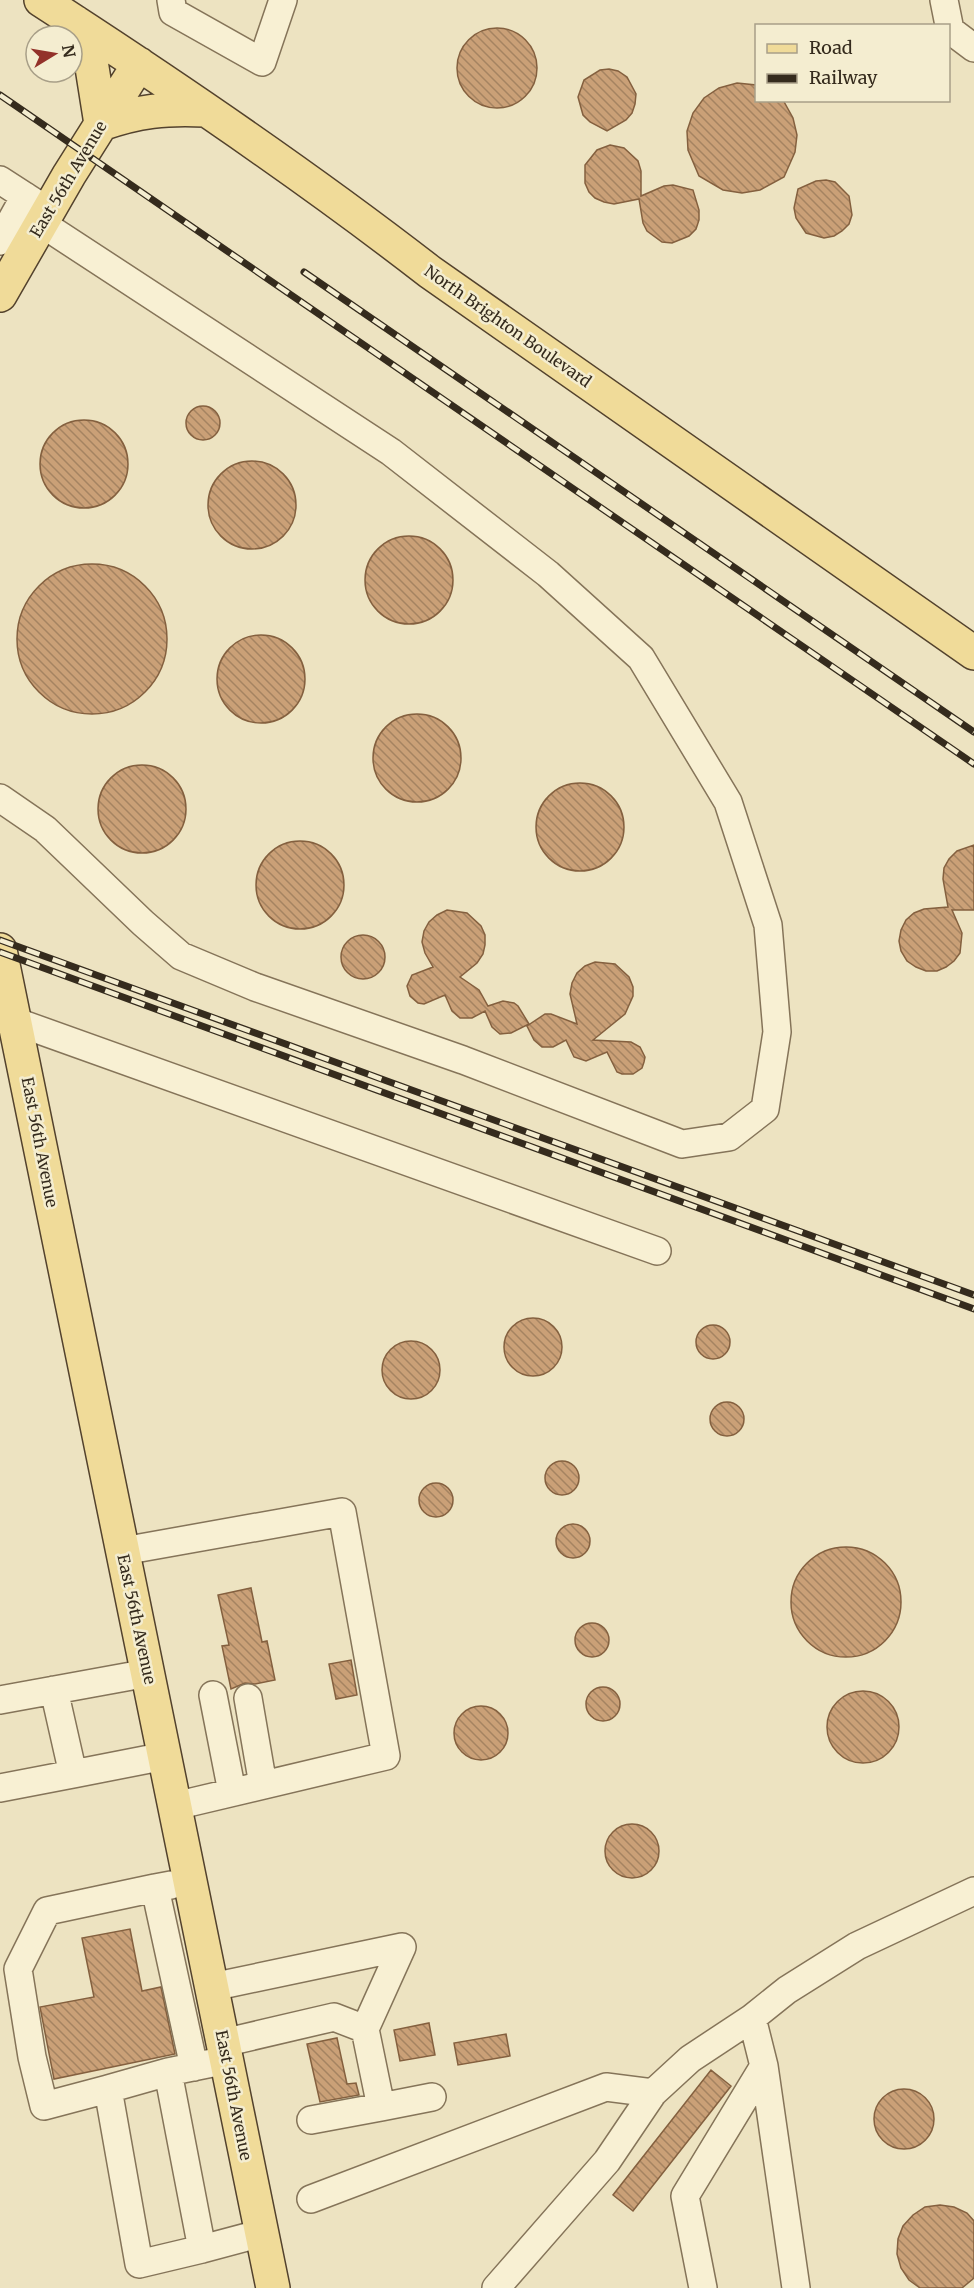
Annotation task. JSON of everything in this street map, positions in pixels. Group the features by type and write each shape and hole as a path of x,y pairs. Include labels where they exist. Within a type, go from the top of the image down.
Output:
{"main road":[{"name":"North Brighton Boulevard","path":"41,0 139,64 360,218 439,279 969,642"},
{"path":"75,22 91,61 101,124 143,111 205,110"},
{"name":"East 56th Avenue","path":"0,295 38,210 101,124 139,64"},
{"name":"East 56th Avenue","path":"0,950 8,1019 123,1551 273,2288"}],"street":[{"path":"171,0 173,12 262,62 283,0"},
{"path":"944,0 950,24"},
{"path":"950,26 951,30 974,48"},
{"path":"0,180 38,210 391,452 548,574 641,658 728,802 768,926 777,1032 765,1109 729,1137 682,1144 463,1060 255,987 181,956 143,923 45,829 0,798"},
{"path":"0,241 38,210"},
{"path":"8,1019 657,1251"},
{"path":"123,1551 342,1512 386,1756 175,1806"},
{"path":"0,1700 148,1673"},
{"path":"54,1690 73,1774"},
{"path":"213,1695 232,1792"},
{"path":"248,1698 263,1785"},
{"path":"0,1788 165,1756"},
{"path":"190,1881 47,1911 18,1969 32,2057 44,2106 181,2069 225,2052 334,2017 365,2029"},
{"path":"155,1888 181,2069 202,2250"},
{"path":"496,2288 607,2161 653,2093 690,2059 752,2018 787,1990 857,1946 974,1891"},
{"path":"212,1987 402,1947 365,2029 381,2106"},
{"path":"752,2018 764,2066 796,2288"},
{"path":"703,2288 686,2196 764,2066"},
{"path":"311,2199 606,2087 653,2093"},
{"path":"108,2089 138,2264 202,2250 262,2233"},
{"path":"311,2120 432,2097"}],"building":[{"path":"497,28 512,31 525,40 534,53 537,68 534,83 525,96 512,105 497,108 482,105 469,96 460,83 457,68 460,53 469,40 482,31"},
{"path":"600,70 618,71 627,77 636,94 632,113 626,120 607,131 590,122 583,115 578,97 584,80"},
{"path":"737,83 755,85 755,102 784,102 793,118 797,135 795,152 784,177 760,190 742,193 723,190 699,176 688,150 687,131 693,113 704,98 719,88"},
{"path":"610,145 624,148 638,161 641,171 641,196 664,186 673,185 693,190 699,210 699,220 696,229 689,236 672,243 662,242 647,231 643,223 639,199 614,204 595,198 589,192 585,183 585,165 597,150"},
{"path":"816,181 835,182 849,196 852,215 849,224 842,231 824,238 806,233 796,218 794,208 798,189"},
{"path":"203,406 215,411 220,423 215,435 203,440 191,435 186,423 191,411"},
{"path":"84,420 101,423 115,433 125,447 128,464 125,481 115,495 101,505 84,508 67,505 53,495 43,481 40,464 43,447 53,433 67,423"},
{"path":"252,461 269,464 283,474 293,488 296,505 293,522 283,536 269,546 252,549 235,546 221,536 211,522 208,505 211,488 221,474 235,464"},
{"path":"409,536 426,539 440,549 450,563 453,580 450,597 440,611 426,621 409,624 392,621 378,611 368,597 365,580 368,563 378,549 392,539"},
{"path":"92,564 121,569 134,576 145,586 155,597 162,610 167,639 162,668 155,681 145,692 134,702 121,709 92,714 63,709 50,702 39,692 29,681 22,668 17,639 22,610 29,597 39,586 50,576 63,569"},
{"path":"261,635 278,638 292,648 302,662 305,679 302,696 292,710 278,720 261,723 244,720 230,710 220,696 217,679 220,662 230,648 244,638"},
{"path":"417,714 434,717 448,727 458,741 461,758 458,775 448,789 434,799 417,802 400,799 386,789 376,775 373,758 376,741 386,727 400,717"},
{"path":"142,765 159,768 173,778 183,792 186,809 183,826 173,840 159,850 142,853 125,850 111,840 101,826 98,809 101,792 111,778 125,768"},
{"path":"580,783 597,786 611,796 621,810 624,827 621,844 611,858 597,868 580,871 563,868 549,858 539,844 536,827 539,810 549,796 563,786"},
{"path":"300,841 317,844 331,854 341,868 344,885 341,902 331,916 317,926 300,929 283,926 269,916 259,902 256,885 259,868 269,854 283,844"},
{"path":"974,845 974,910 952,910 962,933 960,953 954,961 937,971 926,971 916,967 907,961 901,951 899,941 901,930 906,920 914,913 924,909 948,907 943,879 944,868 957,851"},
{"path":"447,910 467,913 481,926 485,935 483,954 477,963 460,977 479,990 488,1006 503,1001 514,1003 529,1024 511,1033 500,1034 492,1027 485,1011 472,1018 460,1018 452,1011 445,995 424,1004 418,1003 410,996 407,986 412,975 433,967 422,942 424,931 429,922"},
{"path":"363,935 379,941 385,957 379,973 363,979 347,973 341,957 347,941"},
{"path":"595,962 615,964 629,977 633,987 633,996 625,1014 593,1040 631,1042 640,1047 645,1057 644,1062 642,1068 633,1074 617,1072 607,1052 586,1061 574,1057 566,1040 553,1047 542,1047 534,1040 527,1026 545,1014 577,1024 570,994 572,983 577,973 585,966"},
{"path":"533,1318 544,1320 554,1326 560,1336 562,1347 560,1358 554,1368 544,1374 533,1376 522,1374 512,1368 506,1358 504,1347 506,1336 512,1326 522,1320"},
{"path":"713,1325 725,1330 730,1342 725,1354 713,1359 701,1354 696,1342 701,1330"},
{"path":"411,1341 422,1343 435,1354 440,1370 438,1381 427,1394 411,1399 400,1397 387,1386 382,1370 384,1359 395,1346"},
{"path":"727,1402 739,1407 744,1419 739,1431 727,1436 715,1431 710,1419 715,1407"},
{"path":"562,1461 574,1466 579,1478 574,1490 562,1495 550,1490 545,1478 550,1466"},
{"path":"436,1483 448,1488 453,1500 448,1512 436,1517 424,1512 419,1500 424,1488"},
{"path":"573,1524 585,1529 590,1541 585,1553 573,1558 561,1553 556,1541 561,1529"},
{"path":"846,1547 867,1552 885,1563 896,1581 901,1602 896,1623 885,1641 867,1652 846,1657 825,1652 807,1641 796,1623 791,1602 796,1581 807,1563 825,1552"},
{"path":"251,1588 262,1642 267,1641 275,1680 255,1684 245,1683 231,1689 222,1646 229,1645 218,1595"},
{"path":"592,1623 604,1628 609,1640 604,1652 592,1657 580,1652 575,1640 580,1628"},
{"path":"351,1660 357,1695 336,1699 329,1664"},
{"path":"603,1687 615,1692 620,1704 615,1716 603,1721 591,1716 586,1704 591,1692"},
{"path":"870,1691 889,1701 897,1713 899,1727 897,1741 889,1753 877,1761 856,1763 837,1753 829,1741 827,1720 837,1701 849,1693"},
{"path":"481,1706 491,1708 500,1714 506,1723 508,1733 506,1743 500,1752 491,1758 481,1760 471,1758 462,1752 456,1743 454,1733 456,1723 462,1714 471,1708"},
{"path":"627,1824 637,1824 647,1828 655,1836 659,1851 655,1866 647,1874 637,1878 627,1878 617,1874 609,1866 605,1856 605,1846 609,1836 617,1828"},
{"path":"130,1929 142,1991 161,1987 175,2054 54,2079 40,2007 94,1997 82,1938"},
{"path":"429,2023 435,2055 400,2061 394,2030"},
{"path":"506,2034 510,2056 458,2065 454,2043"},
{"path":"337,2038 347,2084 356,2083 359,2095 320,2102 307,2044"},
{"path":"711,2070 731,2086 633,2211 613,2195"},
{"path":"904,2089 921,2094 929,2102 934,2119 929,2136 921,2144 904,2149 887,2144 879,2136 874,2119 879,2102 887,2094"},
{"path":"940,2205 954,2207 967,2213 974,2221 974,2278 962,2288 920,2288 909,2280 901,2268 897,2254 898,2239 903,2226 925,2207"}],"railway":[{"path":"0,95 974,764"},
{"path":"304,272 974,732"},
{"path":"0,940 974,1295"},
{"path":"0,952 974,1309"}]}
